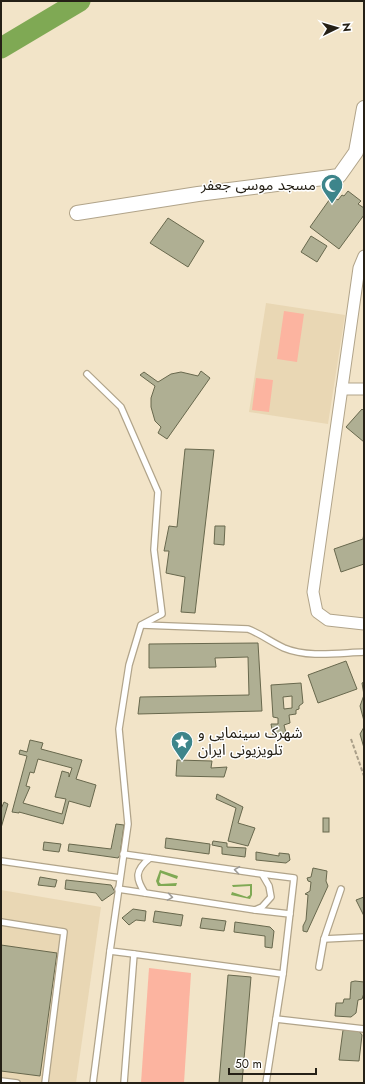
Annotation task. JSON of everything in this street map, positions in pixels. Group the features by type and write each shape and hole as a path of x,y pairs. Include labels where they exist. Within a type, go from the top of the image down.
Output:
{"street":[{"path":"77,213 198,194 339,176 356,152 364,108"},
{"path":"364,256 359,268 313,592 317,612 328,620 364,624"},
{"path":"354,305 364,310"},
{"path":"342,389 364,389"},
{"path":"336,621 364,619"}],"lane":[{"path":"87,374 121,407 158,492 154,550 162,614 141,625 129,665 119,729 128,824 118,889 93,1083"},
{"path":"141,625 248,629 260,633 284,648 310,654 364,652"},
{"path":"123,854 294,878 283,974 266,1083"},
{"path":"145,893 138,883 137,874 150,858"},
{"path":"1,861 120,878"},
{"path":"255,910 262,907 271,897 269,886 262,874"},
{"path":"118,889 290,914"},
{"path":"319,967 324,940 341,889"},
{"path":"1,922 64,932 45,1083"},
{"path":"324,940 364,936"},
{"path":"110,951 283,974"},
{"path":"124,1083 134,954"},
{"path":"276,1020 364,1029"},
{"path":"1,1080 17,1083"}],"path":[{"path":"351,740 364,776"}],"shaded area":[{"path":"266,303 345,315 328,424 249,412"},
{"path":"284,311 304,314 297,362 277,359"},
{"path":"256,378 273,380 269,412 252,410"},
{"path":"160,870 178,876 177,879 161,873 159,882 161,884 177,883 176,886 158,886 156,881"},
{"path":"252,884 252,895 250,899 231,895 232,892 247,897 250,895 250,886 233,887 232,885"},
{"path":"1,890 101,907 76,1083 1,1083"},
{"path":"149,968 191,973 184,1083 141,1083"}],"building":[{"path":"348,191 361,201 358,204 364,208 364,215 339,249 310,227 332,196 338,200"},
{"path":"168,218 204,241 188,267 150,243"},
{"path":"311,236 327,246 317,262 301,252"},
{"path":"201,371 210,378 167,439 158,433 161,427 155,421 151,407 151,398 155,386 140,375 144,372 158,382 171,374 181,372 198,376"},
{"path":"362,409 364,411 364,442 346,427"},
{"path":"185,449 214,450 195,613 181,612 185,577 166,573 169,551 164,551 169,526 177,527"},
{"path":"215,526 225,526 224,545 214,544"},
{"path":"364,533 364,564 341,572 334,549 363,539"},
{"path":"258,643 262,711 138,714 140,697 249,695 248,657 215,658 216,667 149,668 149,644"},
{"path":"346,661 357,689 318,703 308,675"},
{"path":"364,682 364,695 362,683"},
{"path":"301,683 303,703 299,706 299,709 296,710 296,714 289,715 290,723 284,725 286,733 273,735 271,724 278,724 278,718 273,717 271,685","holes":["292,696 292,708 284,709 283,697"]},
{"path":"364,695 364,721 360,706"},
{"path":"364,727 364,748 360,734"},
{"path":"30,740 43,743 41,749 82,760 76,779 96,785 90,807 69,801 63,824 19,812 12,812 27,756 19,754 20,750 27,752","holes":["38,759 72,768 69,777 69,773 62,771 55,797 66,799 62,814 23,803 30,787 26,786 30,772 34,773"]},
{"path":"177,760 212,761 211,768 227,767 224,777 176,776"},
{"path":"217,794 243,807 238,823 255,828 248,846 228,841 236,808 216,799"},
{"path":"4,802 8,804 1,828 1,809"},
{"path":"323,818 329,818 329,832 323,832"},
{"path":"116,824 124,825 120,855 118,858 68,851 69,844 111,849"},
{"path":"166,838 210,844 209,854 165,848"},
{"path":"213,841 227,843 227,847 246,848 245,857 222,854 222,847 212,845"},
{"path":"44,842 61,844 59,852 43,850"},
{"path":"256,852 279,856 279,853 289,854 290,860 286,863 256,860"},
{"path":"313,868 327,871 326,881 328,886 307,932 303,931 303,926 306,920 308,895 305,894 310,891 311,882 308,881 307,878 311,877"},
{"path":"40,877 57,880 55,887 38,885"},
{"path":"66,880 111,885 115,892 102,901 96,893 65,889"},
{"path":"364,897 364,916 356,900"},
{"path":"133,909 146,911 145,921 136,920 129,925 122,918"},
{"path":"155,911 183,915 181,926 153,922"},
{"path":"202,918 226,921 224,931 200,928"},
{"path":"235,922 270,927 274,931 272,948 265,947 265,936 234,932"},
{"path":"1,945 57,953 40,1076 1,1071"},
{"path":"228,975 251,977 242,1083 219,1083"},
{"path":"351,982 364,982 364,993 362,999 358,1000 356,1013 351,1017 335,1016 336,1003 343,1003 344,999 350,999"},
{"path":"343,1030 359,1031 362,1035 359,1061 339,1060"}],"waterway":[{"path":"1,48 80,1"}],"place":[{"name":"مسجد موسی جعفر","path":"332,204"},
{"name":"شهرک سینمایی و تلویزیونی ایران","path":"182,762"}]}
